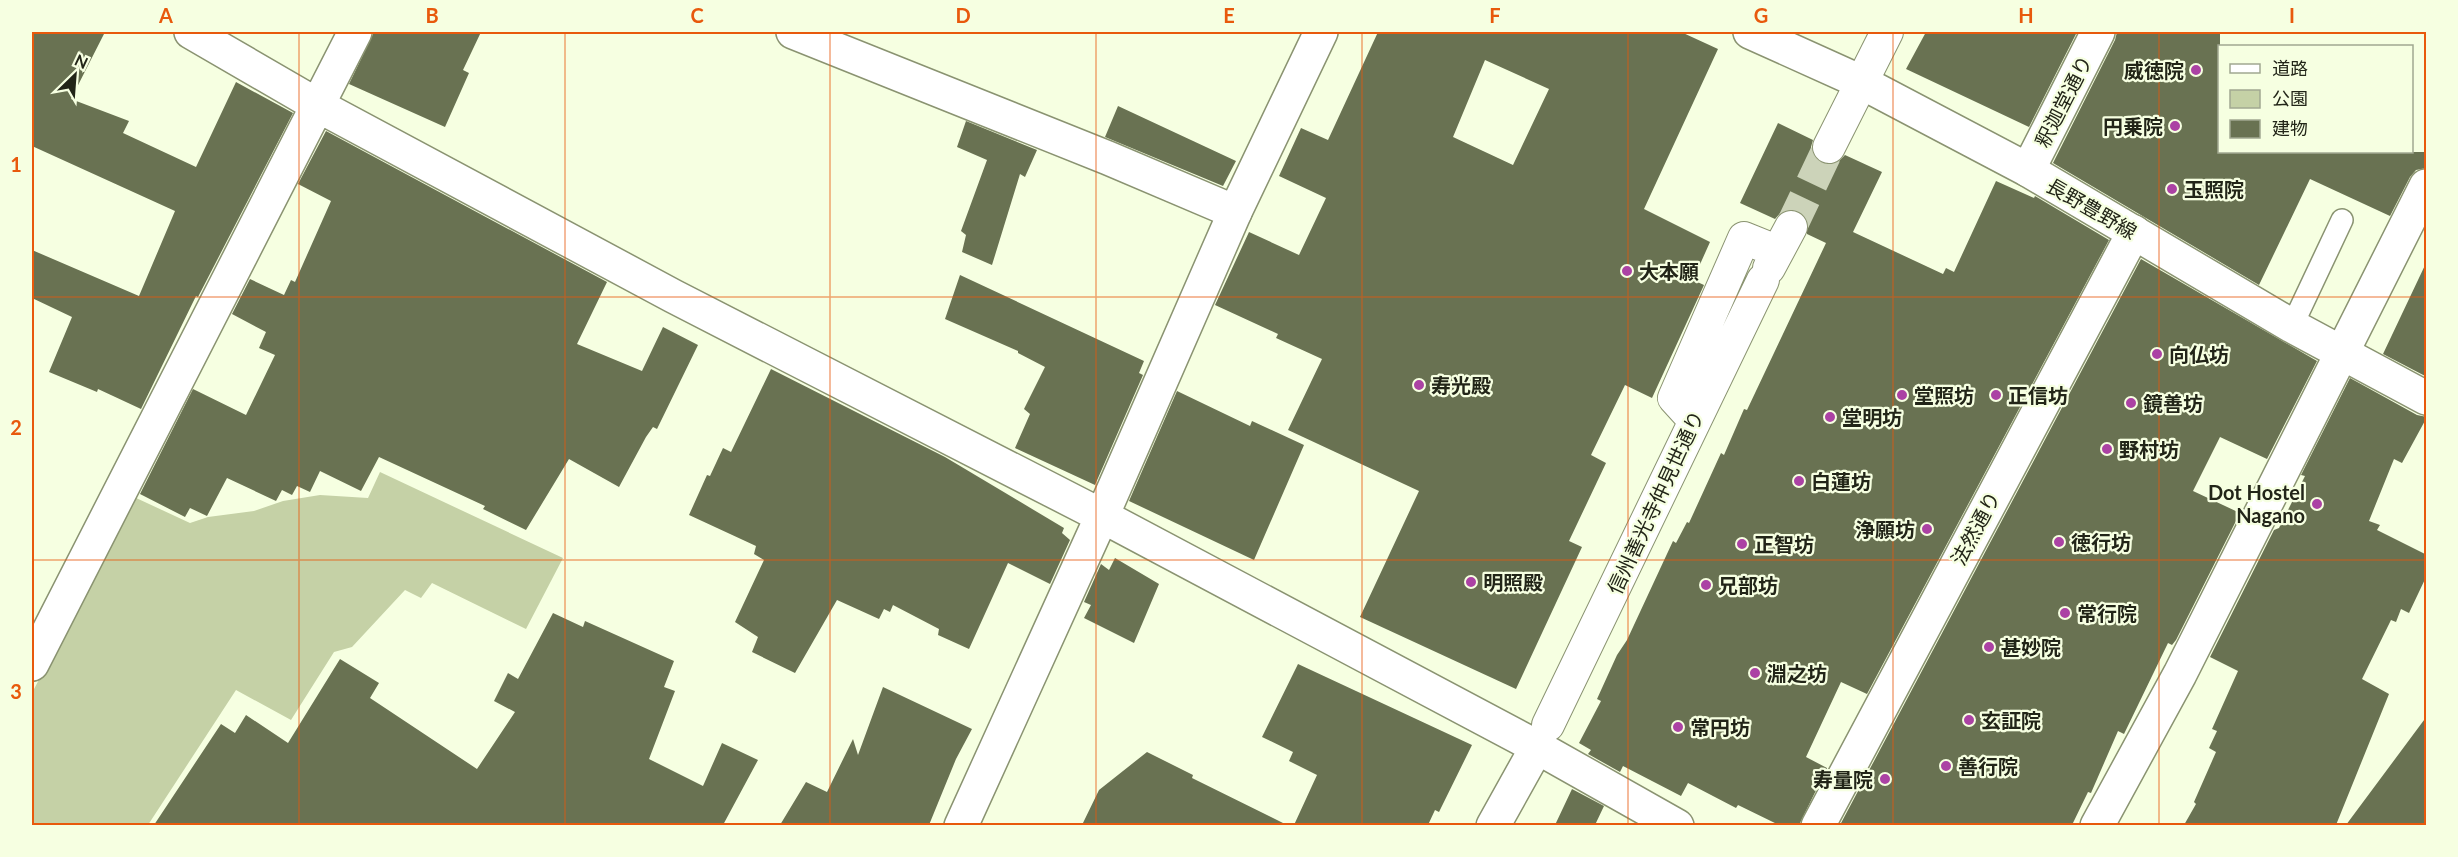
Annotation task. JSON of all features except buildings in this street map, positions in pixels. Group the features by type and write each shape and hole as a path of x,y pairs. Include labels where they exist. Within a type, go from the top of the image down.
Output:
{"street":[{"path":"191,32 317,105 673,296 1102,516 1542,736 1677,825"},
{"path":"32,664 355,32"},
{"path":"793,32 1108,158 1235,212"},
{"path":"961,825 1102,516 1235,212 1321,32"},
{"name":"長野豊野線","path":"1750,32 1861,82 2028,170 2292,326 2343,351 2427,398"},
{"path":"1829,147 1887,32"},
{"name":"釈迦堂通り","path":"2028,170 2098,32"},
{"path":"2097,825 2180,674 2427,186"},
{"name":"法然通り","path":"1818,825 2134,232"},
{"name":"信州善光寺仲見世通り","path":"1542,736 1775,256 1744,238 1674,398 1694,420"},
{"path":"1492,825 1542,736"}],"lane":[{"path":"2292,326 2342,220"}],"green space":[{"path":"380,472 563,558 526,629 432,583 421,598 405,590 352,647 334,652 291,720 236,690 148,825 32,825 32,693 134,497 190,523 208,517 254,511 283,501 320,495 368,498"}],"tunnel":[{"path":"1791,227 1829,147"}],"place":[{"name":"威徳院","path":"2196,70"},
{"name":"円乗院","path":"2175,126"},
{"name":"玉照院","path":"2172,189"},
{"name":"大本願","path":"1627,271"},
{"name":"向仏坊","path":"2157,354"},
{"name":"寿光殿","path":"1419,385"},
{"name":"堂照坊","path":"1902,395"},
{"name":"正信坊","path":"1996,395"},
{"name":"鏡善坊","path":"2131,403"},
{"name":"堂明坊","path":"1830,417"},
{"name":"野村坊","path":"2107,449"},
{"name":"白蓮坊","path":"1799,481"},
{"name":"Dot Hostel Nagano","path":"2317,504"},
{"name":"浄願坊","path":"1927,529"},
{"name":"徳行坊","path":"2059,542"},
{"name":"正智坊","path":"1742,544"},
{"name":"明照殿","path":"1471,582"},
{"name":"兄部坊","path":"1706,585"},
{"name":"常行院","path":"2065,613"},
{"name":"甚妙院","path":"1989,647"},
{"name":"淵之坊","path":"1755,673"},
{"name":"玄証院","path":"1969,720"},
{"name":"常円坊","path":"1678,727"},
{"name":"善行院","path":"1946,766"},
{"name":"寿量院","path":"1885,779"}]}
